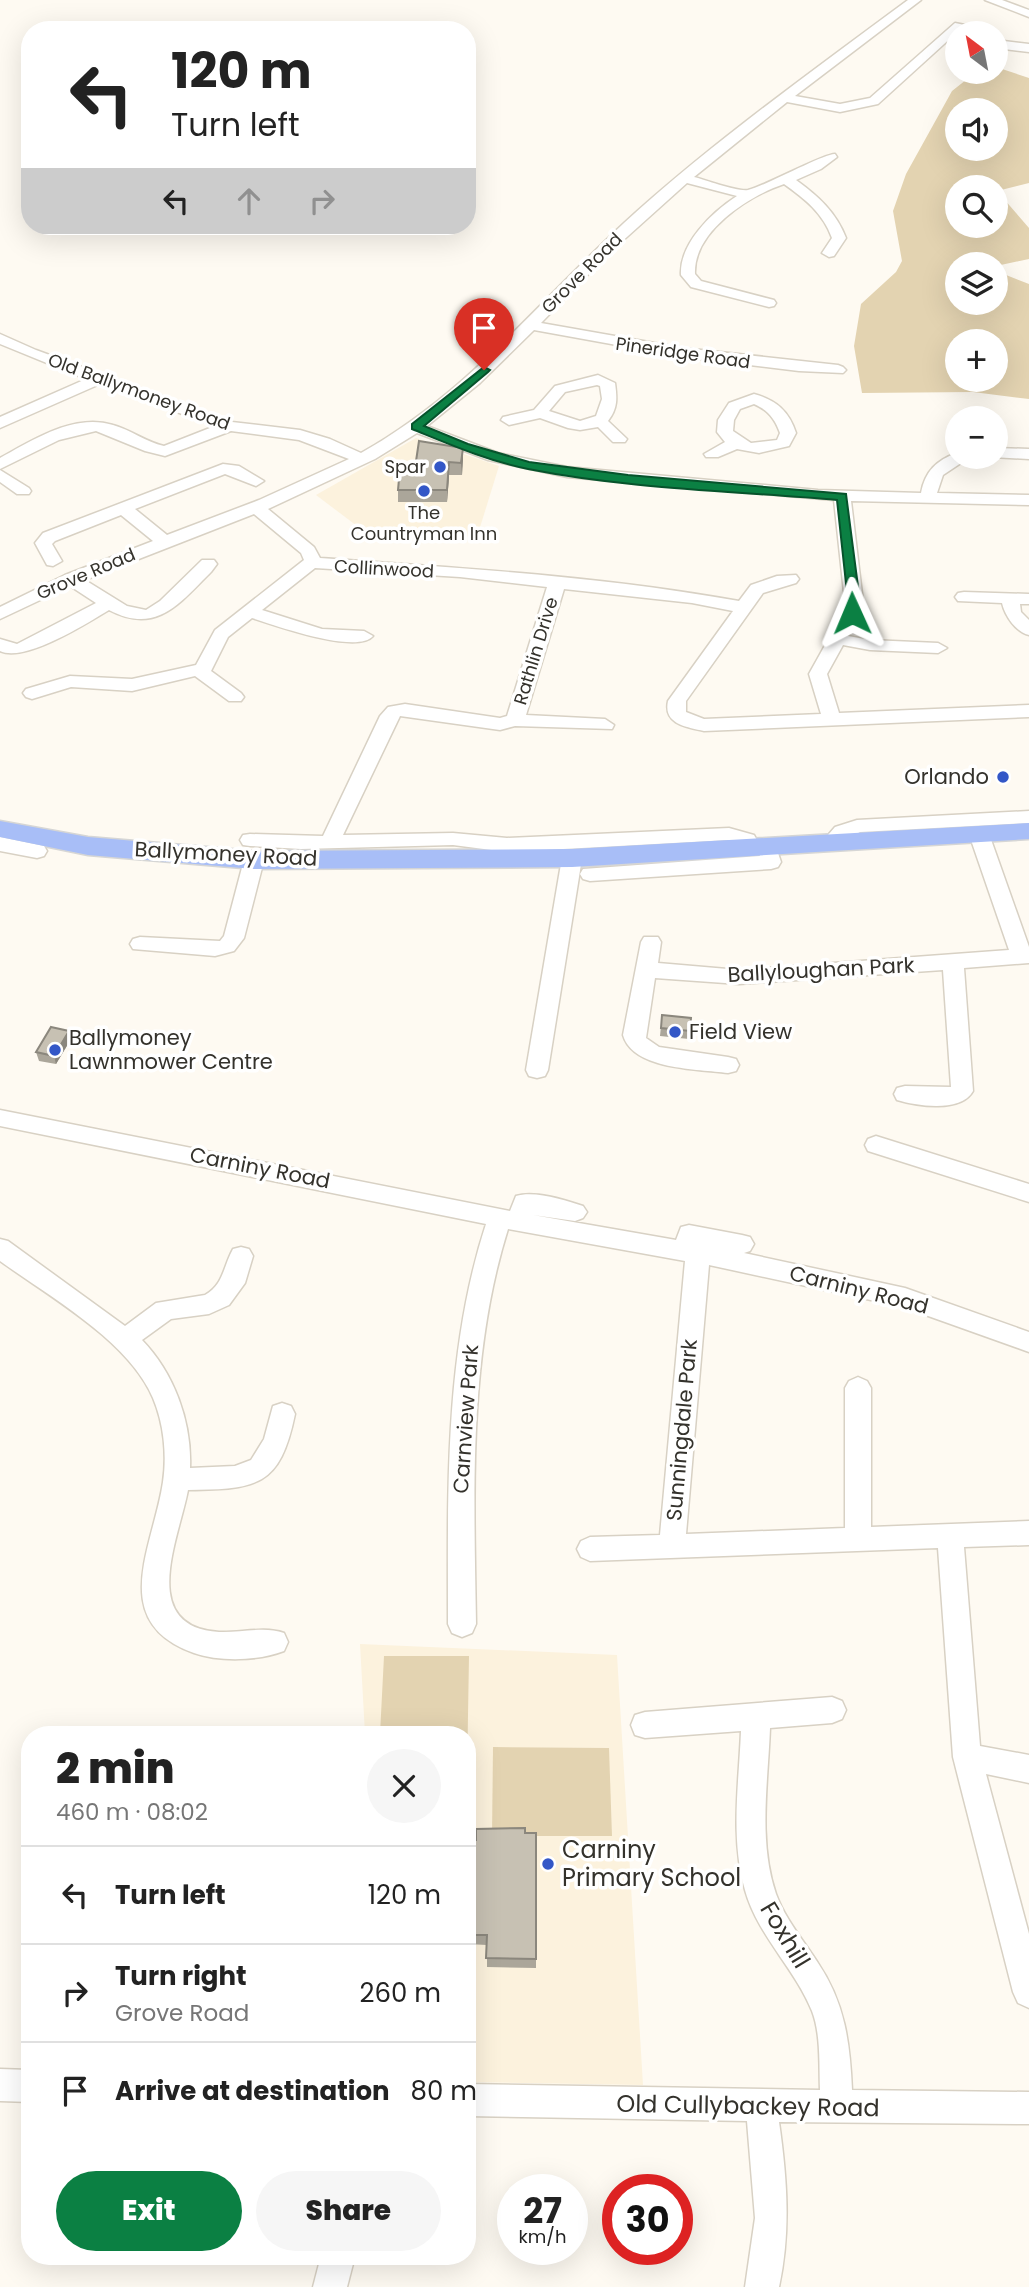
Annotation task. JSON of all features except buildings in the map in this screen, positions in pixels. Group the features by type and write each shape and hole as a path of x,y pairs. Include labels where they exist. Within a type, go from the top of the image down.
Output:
{"main road":[{"name":"Ballymoney Road","path":"0,829 88,846 252,850 454,849 581,866 759,847 1029,831"}],"street":[{"name":"Grove Road","path":"0,614 71,579 317,482 361,460 416,427 469,385 627,228 682,178 783,97 915,0"},
{"path":"991,0 1029,14"},
{"path":"783,97 834,109 866,104 874,101 943,39"},
{"path":"1008,45 1029,48"},
{"path":"769,303 701,287 691,280 687,269 688,260 708,226 719,215 748,195 813,169 830,157"},
{"path":"682,178 748,195"},
{"path":"786,178 819,202 830,218 839,238 829,253"},
{"name":"Pineridge Road","path":"530,325 612,363 751,381 838,370"},
{"name":"Old Ballymoney Road","path":"0,338 31,353 229,426 300,435 324,442 361,460"},
{"path":"542,413 541,409 560,389 582,383 612,363"},
{"path":"509,420 542,413 577,425 601,422 608,415 611,406 609,387 612,363"},
{"path":"0,423 100,378"},
{"path":"751,381 767,404 779,412 788,433 783,443 755,448 736,443 724,432 726,420 751,381"},
{"path":"601,422 619,439"},
{"path":"0,464 84,426 106,427 165,451 229,426"},
{"path":"416,427 464,447 528,466 628,479 842,497 1029,500"},
{"path":"712,454 736,443"},
{"path":"783,443 797,458"},
{"path":"1008,453 1029,454"},
{"path":"928,499 930,480 934,472 945,464"},
{"path":"53,561 43,544 45,539 122,508 226,469 233,469 256,481"},
{"path":"0,475 23,491"},
{"path":"832,721 818,674 852,613 854,602 842,497"},
{"name":"Collinwood","path":"256,507 308,551 311,563"},
{"path":"122,508 164,541"},
{"name":"Collinwood","path":"201,670 218,637 311,563 460,573"},
{"path":"71,579 136,616 150,615 199,575 208,564"},
{"name":"Rathlin Drive","path":"460,573 692,598 742,607"},
{"path":"790,579 762,585 742,607 677,701 674,710 676,715 688,722 704,725 1029,711"},
{"name":"Rathlin Drive","path":"515,720 557,583"},
{"path":"964,597 1029,599"},
{"path":"1010,600 1013,613 1029,630"},
{"path":"0,644 12,650 22,648 109,603"},
{"path":"250,612 321,634 364,636"},
{"path":"838,639 870,645 938,648"},
{"path":"32,693 71,681 120,686 201,670 203,675 235,698"},
{"name":"Rathlin Drive","path":"331,841 391,713 405,710 503,724 515,720 605,725"},
{"name":"Ballymoney Road","path":"832,842 842,832 857,826 1029,817"},
{"name":"Ballymoney Road","path":"252,850 331,841 454,849 729,834 759,847"},
{"name":"Ballyloughan Park","path":"647,970 739,977 1025,956 979,834"},
{"path":"0,844 37,851"},
{"path":"140,944 215,949 227,946 234,938 252,850"},
{"path":"537,1070 581,866"},
{"path":"651,942 634,1035 637,1043 648,1052 659,1055 728,1065"},
{"path":"905,1094 948,1097 962,1091 954,963"},
{"name":"Carniny Road","path":"0,1118 510,1219 755,1264 905,1298 1029,1342"},
{"path":"876,1146 1029,1193"},
{"path":"510,1219 524,1202 575,1212"},
{"name":"Carnview Park","path":"462,1624 461,1479 469,1351 482,1275 510,1219"},
{"path":"692,1253 689,1234 742,1244"},
{"path":"0,1248 125,1339 148,1363 164,1393 176,1440 177,1479 154,1584 162,1612 175,1629 205,1645 274,1642"},
{"name":"Sunningdale Park","path":"692,1253 672,1545 1029,1533"},
{"path":"125,1339 165,1310 209,1304 220,1298 233,1283 241,1256"},
{"path":"858,1388 858,1539"},
{"path":"177,1479 243,1477 256,1473 265,1464 282,1413"},
{"path":"950,1535 967,1757 1029,1992"},
{"path":"590,1549 672,1545"},
{"path":"645,1725 832,1710"},
{"name":"Foxhill","path":"756,1717 754,1867 764,1901 813,1981 828,2012 837,2107"},
{"path":"967,1757 1029,1769"},
{"path":"0,2085 21,2086"},
{"name":"Old Cullybackey Road","path":"476,2100 1029,2108"},
{"path":"761,2106 773,2210 762,2287"},
{"path":"330,2287 336,2265"}],"shaded area":[{"path":"1008,71 1029,78 1029,183 1008,188 1008,175 945,175 945,238 1008,238 1008,204 1029,228 1029,259 1008,263 1008,252 945,252 945,315 1008,315 1008,276 1029,284 1029,399 973,392 862,393 854,346 861,304 896,272 902,261 893,211 906,174 945,104 945,161 1008,161 1008,98 948,98 961,84 1008,84"},
{"path":"416,438 499,466 477,537 365,532 316,495"},
{"name":"Carniny Primary School","path":"360,1644 617,1655 643,2085 476,2082 476,1726 365,1726"},
{"path":"384,1656 469,1656 468,1726 380,1726"},
{"path":"493,1747 609,1748 612,1836 492,1836"}],"place":[{"name":"Spar","path":"440,467"},
{"name":"The Countryman Inn","path":"424,491"},
{"name":"Orlando","path":"1003,777"},
{"name":"Field View","path":"675,1032"},
{"name":"Ballymoney Lawnmower Centre","path":"55,1050"},
{"name":"Carniny Primary School","path":"548,1864"}],"route":[{"path":"484,370 416,427 464,447 528,466 628,479 842,497 854,602 852,613"}]}
